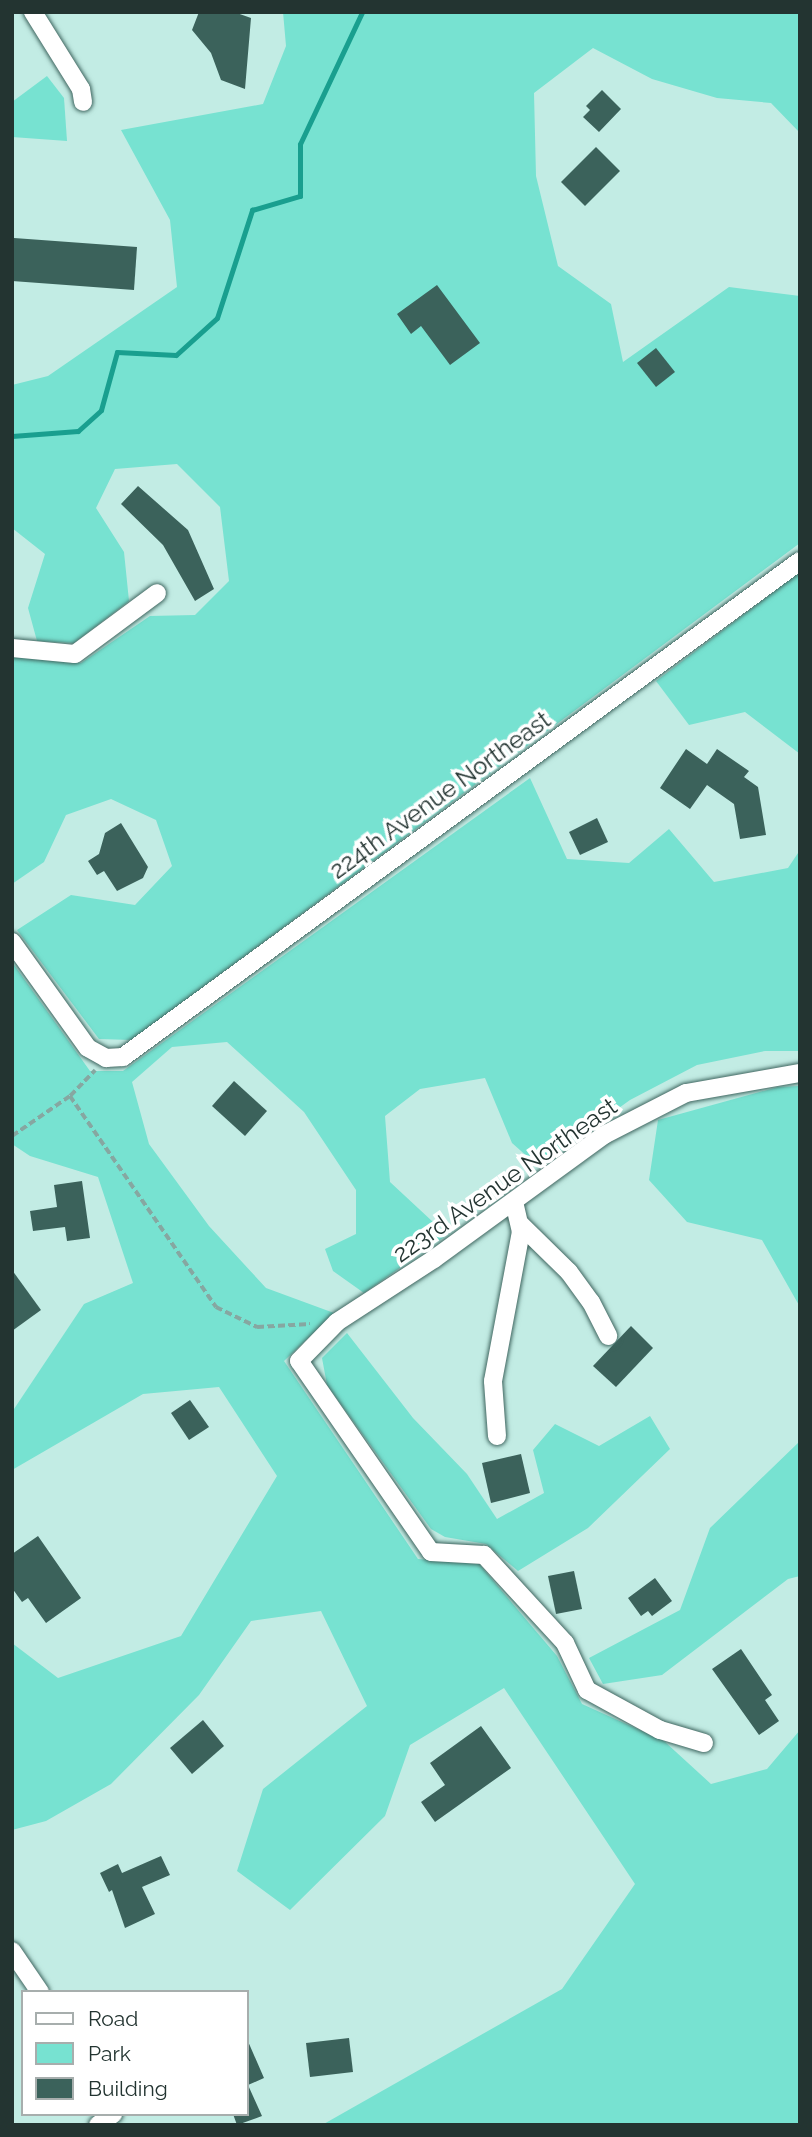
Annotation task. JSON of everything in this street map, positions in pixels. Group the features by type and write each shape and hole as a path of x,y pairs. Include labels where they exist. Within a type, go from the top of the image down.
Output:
{"street":[{"path":"33,12 80,89 83,102"},
{"name":"224th Avenue Northeast","path":"106,1058 123,1057 800,561"},
{"path":"12,648 75,654 157,593"},
{"path":"12,942 88,1048 106,1058"},
{"name":"223rd Avenue Northeast","path":"704,1743 660,1730 587,1690 565,1643 484,1555 431,1552 299,1361 337,1322 514,1202 604,1135 686,1093 800,1073"},
{"path":"497,1436 493,1381 521,1225 514,1202"},
{"path":"521,1225 575,1280 608,1336"},
{"path":"12,1951 39,1990"}],"path":[{"path":"12,1136 71,1096 106,1058"},
{"path":"71,1096 216,1307 257,1327 337,1322"}],"green space":[{"path":"283,12 800,12 800,133 771,103 717,98 652,79 593,48 534,93 536,176 558,266 611,304 623,362 729,287 800,296 800,543 132,1040 99,1039 17,930 71,895 135,905 172,866 156,820 111,799 66,815 44,862 12,884 12,654 81,663 150,616 195,615 229,581 220,507 177,464 115,469 96,508 124,552 129,601 74,643 37,641 28,608 45,554 12,528 12,385 48,376 177,287 170,220 121,130 263,104 286,46"},
{"path":"47,76 64,98 67,141 12,137 12,102"},
{"path":"800,572 800,754 745,712 689,725 656,681"},
{"path":"530,778 567,859 629,863 669,829 714,882 788,868 800,850 800,1051 765,1051 697,1065 630,1100 538,1166 512,1143 485,1078 420,1089 385,1116 390,1182 447,1235 364,1293 333,1271 325,1249 356,1234 356,1190 304,1112 227,1042 172,1047 132,1082 149,1144 209,1226 266,1288 334,1313 284,1361 418,1559 479,1564 557,1656 582,1704 664,1741 711,1784 767,1769 800,1730 800,2125 322,2125 562,1989 635,1884 504,1688 410,1745 385,1816 290,1910 237,1871 263,1789 367,1706 321,1611 251,1621 199,1695 111,1784 46,1821 12,1830 12,1643 58,1678 181,1636 277,1476 219,1387 143,1394 12,1470 12,1412 84,1304 133,1283 98,1177 30,1156 12,1144 12,962 90,1071 123,1071"},
{"path":"800,1086 800,1307 762,1240 687,1222 649,1180 658,1120 778,1087"},
{"path":"347,1333 413,1418 467,1474 497,1519 544,1493 533,1450 555,1424 599,1446 650,1416 670,1449 588,1528 518,1571 486,1544 445,1537 431,1529 327,1385 322,1358"},
{"path":"800,1430 800,1576 788,1579 662,1675 603,1684 589,1658 680,1610 710,1528 799,1442"}],"building":[{"path":"199,12 234,12 251,18 245,89 221,80 211,53 192,30"},
{"path":"602,90 621,109 599,132 583,117 590,110 586,106"},
{"path":"596,147 620,171 585,206 561,182"},
{"path":"14,238 137,247 134,290 12,281"},
{"path":"437,285 480,343 450,365 421,326 411,334 397,314"},
{"path":"656,348 675,372 656,387 637,363"},
{"path":"138,486 188,530 214,589 195,601 163,545 121,504"},
{"path":"686,749 707,764 717,749 749,771 744,777 758,787 766,835 740,839 734,804 707,785 690,809 660,788"},
{"path":"597,818 608,842 580,855 569,832"},
{"path":"121,823 148,867 143,878 117,891 104,871 97,875 88,861 99,854 105,833"},
{"path":"234,1081 267,1111 245,1136 212,1106"},
{"path":"82,1181 90,1238 67,1241 65,1227 33,1231 30,1211 57,1207 54,1185"},
{"path":"12,1270 41,1310 12,1331"},
{"path":"631,1326 653,1348 616,1387 593,1366"},
{"path":"190,1400 209,1427 189,1440 171,1413"},
{"path":"521,1454 530,1493 491,1503 482,1463"},
{"path":"38,1536 81,1598 46,1623 28,1598 22,1602 12,1588 12,1554"},
{"path":"574,1571 582,1609 556,1614 548,1576"},
{"path":"655,1578 672,1601 652,1616 648,1611 641,1616 628,1598"},
{"path":"741,1649 772,1695 765,1700 779,1721 759,1735 712,1669"},
{"path":"203,1720 224,1746 192,1774 170,1748"},
{"path":"481,1726 511,1768 435,1822 421,1802 445,1785 430,1763"},
{"path":"161,1856 170,1875 142,1887 155,1914 125,1928 112,1890 109,1892 100,1873 118,1864 122,1873"},
{"path":"349,2038 353,2072 310,2077 306,2043"},
{"path":"248,2041 264,2078 248,2085"},
{"path":"248,2085 262,2116 237,2125 234,2116 248,2116"}],"waterway":[{"path":"12,436 78,431 101,410 117,352 176,355 217,318 252,210 300,196 300,144 362,12"}]}
